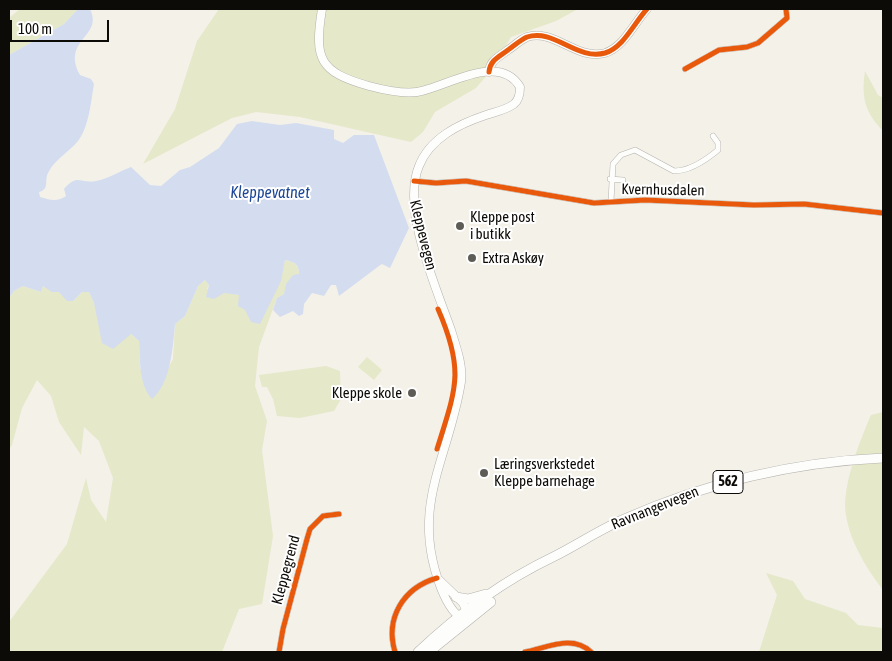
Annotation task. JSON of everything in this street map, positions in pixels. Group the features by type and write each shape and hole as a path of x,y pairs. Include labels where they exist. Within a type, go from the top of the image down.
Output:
{"main road":[{"name":"Kleppevegen","path":"322,9 319,43 322,58 329,70 346,79 388,90 409,93 434,88 463,76 489,72 507,76 517,83 520,93 518,100 508,108 463,124 434,142 419,166 414,181 413,195 416,219 461,370 457,400 437,467 430,502 429,531 437,578 447,601 465,616"},
{"path":"489,72 493,61 523,39 533,36 546,38 580,52 600,54 607,52 616,48 647,9"},
{"name":"Ravnangervegen","path":"418,652 496,591 538,564 622,520 709,487 779,470 830,462 883,458"},
{"name":"Ravnangervegen","path":"429,652 465,616 552,557"},
{"path":"437,578 456,597 465,616"},
{"path":"456,597 477,598 496,591"}],"street":[{"path":"685,69 719,50 747,47 758,43 784,21 788,16 786,9"},
{"path":"611,201 610,179 612,164 622,155 635,150 674,171 681,171 706,160 718,150 718,143 713,136"},
{"path":"610,179 623,180"},
{"name":"Kvernhusdalen","path":"414,181 436,183 466,181 587,202 646,200 754,205 813,204 883,213"},
{"name":"Kleppegrend","path":"280,652 283,629 310,529 323,516 339,514"},
{"path":"395,652 392,625 402,600 414,589 437,578"},
{"path":"525,652 570,643 586,646 591,652"}],"green space":[{"path":"20,9 78,9 64,24 9,55 9,18"},
{"path":"219,9 578,9 556,21 511,37 497,60 479,72 487,75 476,88 435,112 423,132 411,142 300,117 256,112 232,118 143,164 175,109 197,41"},
{"path":"865,71 878,95 883,98 883,131 868,111 864,97"},
{"path":"285,260 296,264 299,275 284,294 277,298 259,347 255,386 267,421 262,450 273,536 262,604 239,609 222,652 9,652 9,622 67,544 86,478 91,500 106,522 113,478 99,441 84,427 81,455 59,422 51,396 37,380 22,408 12,445 9,449 9,298 14,291 23,286 41,292 43,286 59,292 73,301 82,292 89,292 94,303 139,341 140,367 146,388 164,382 166,372 173,359 175,324 185,316 198,286 205,280 209,285 207,289 239,295 251,321 264,307 277,287"},
{"path":"367,357 382,370 374,380 358,367"},
{"path":"326,366 340,371 341,399 334,411 300,418 277,416 273,399 267,387 262,387 259,375"},
{"path":"883,412 883,590 865,564 855,545 848,525 845,504 852,464 871,415"},
{"path":"766,573 793,581 805,599 846,613 858,625 883,628 883,652 759,652 777,595"}],"water":[{"name":"Kleppevatnet","path":"78,9 90,9 93,18 92,26 76,53 76,63 80,75 91,79 94,84 89,114 85,129 78,141 54,164 48,173 46,187 39,192 40,197 57,200 66,196 64,189 73,181 90,182 100,180 131,167 150,185 161,186 180,170 190,167 219,148 237,124 252,121 280,125 296,123 334,130 334,139 343,143 354,135 374,135 409,228 390,268 382,264 339,296 336,285 331,285 324,296 312,293 304,304 303,314 299,316 293,311 280,317 273,310 277,298 284,294 286,284 293,275 299,274 296,264 285,260 281,281 260,324 251,322 245,310 238,306 239,295 224,293 214,299 206,297 209,285 205,280 198,286 185,316 175,324 172,353 167,374 163,384 152,399 142,380 139,341 131,334 113,349 102,343 94,303 89,292 82,292 73,301 67,301 59,292 52,292 43,286 41,292 23,286 14,291 9,298 9,55 64,24"}],"cycle path":[{"path":"489,72 491,64 519,41 537,35 556,40 585,53 605,53 618,46 647,9"},
{"path":"685,69 719,50 747,47 758,43 787,18 786,9"},
{"path":"414,181 436,183 466,181 594,203 645,200 754,205 804,204 883,213"},
{"path":"437,449 449,410 455,379 452,348 438,309"},
{"path":"279,652 283,629 310,529 323,516 339,514"},
{"path":"395,652 393,628 399,606 415,589 437,578"},
{"path":"525,652 551,645 568,643 584,647 591,652"}],"place":[{"name":"Kleppe post i butikk","path":"460,226"},
{"name":"Extra Askøy","path":"472,258"},
{"name":"Kleppe skole","path":"412,393"},
{"name":"Læringsverkstedet Kleppe barnehage","path":"484,473"}]}
